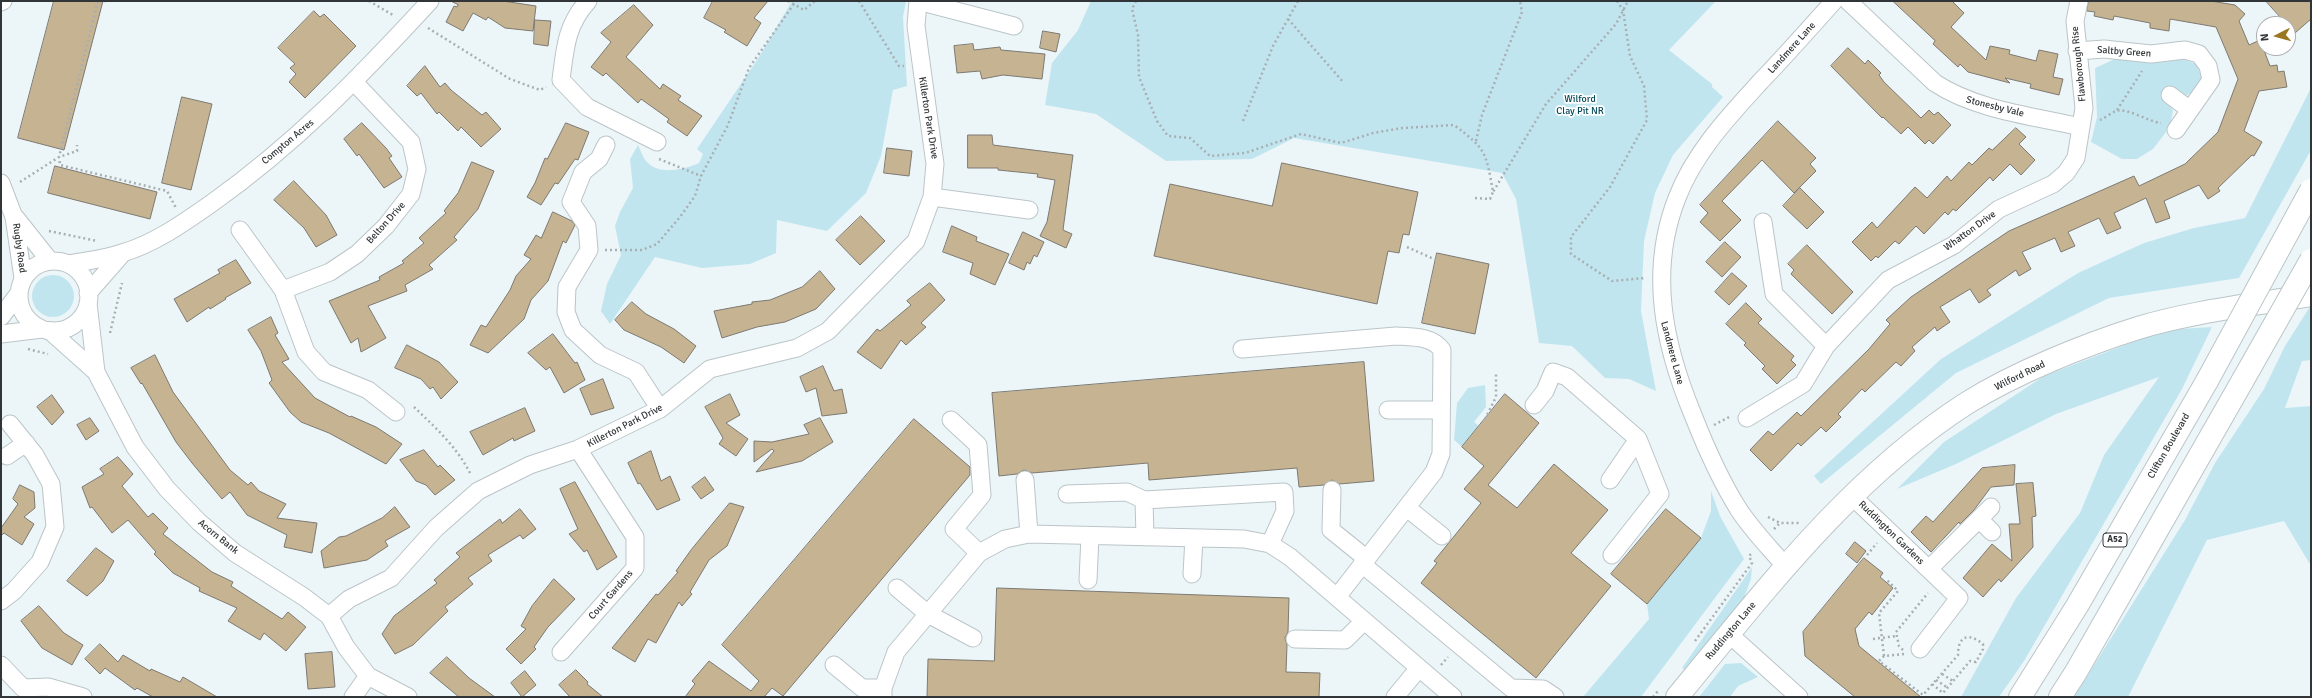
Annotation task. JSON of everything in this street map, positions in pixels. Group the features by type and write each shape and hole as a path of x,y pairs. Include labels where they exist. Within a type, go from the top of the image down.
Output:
{"main road":[{"name":"Clifton Boulevard","path":"2020,697 2077,606 2206,381 2311,190"},
{"path":"2060,697 2076,672 2311,260"},
{"name":"Wilford Road","path":"1785,566 1879,471 1919,438 1968,403 2073,351 2139,328 2202,314 2311,295"},
{"name":"Ruddington Lane","path":"1677,697 1785,566"}],"street":[{"name":"Compton Acres","path":"69,264 123,253 186,222 281,150 354,82 430,1"},
{"path":"588,1 578,12 566,39 561,80 587,107 657,142"},
{"path":"918,1 1014,26"},
{"name":"Killerton Park Drive","path":"329,616 349,599 391,578 436,528 478,491 530,465 578,449 660,409 710,369 797,348 828,331 916,241 932,197 935,164 920,64 916,26 918,1"},
{"name":"Landmere Lane","path":"1785,566 1740,511 1706,449 1678,379 1668,343 1662,314 1661,277 1665,238 1677,198 1699,156 1727,119 1834,1"},
{"name":"Stonesby Vale","path":"1848,1 1935,83 1964,100 2081,127"},
{"name":"Flawborough Rise","path":"2079,1 2075,21 2077,51 2083,90 2084,108 2081,127"},
{"name":"Saltby Green","path":"2077,51 2104,49 2151,54 2184,50 2199,54 2208,66 2211,80 2178,129"},
{"name":"Belton Drive","path":"283,290 330,272 357,254 386,226 411,194 417,169 411,142 354,82"},
{"path":"2170,95 2190,110"},
{"name":"Whatton Drive","path":"1747,418 1803,384 1826,346 1888,280 1954,244 1999,210 2053,184 2066,173 2076,158 2081,127"},
{"path":"606,145 599,159 583,172 571,202 587,226 589,250 567,287 566,312 573,330 600,355 636,372 660,409"},
{"name":"Rugby Road","path":"1,183 14,217 21,286"},
{"path":"932,197 1029,210"},
{"name":"Rugby Road","path":"14,217 50,261"},
{"path":"1763,222 1774,294 1826,346"},
{"path":"240,230 283,290 306,352 324,372 368,390 396,412"},
{"name":"Compton Acres","path":"88,298 123,253"},
{"path":"1,317 33,267 50,261 69,264 82,276 88,298 82,315 73,325 66,329 1,334"},
{"path":"21,286 21,308 24,314 35,326 46,330"},
{"name":"Acorn Bank","path":"88,298 96,372"},
{"name":"Acorn Bank","path":"46,330 79,356 96,372 135,447 167,489 199,522 236,553 304,597 329,616 346,647 368,676 408,697"},
{"path":"1242,349 1396,336 1418,338 1437,343 1442,350 1441,454 1434,472 1365,562 1336,597"},
{"path":"1534,405 1545,391 1553,372 1567,377 1638,439 1660,494 1612,555"},
{"path":"1388,410 1441,410"},
{"path":"951,420 978,445 982,494 954,529 979,553"},
{"path":"1,601 14,591 40,562 55,527 51,484 26,443 10,424"},
{"path":"1610,480 1638,439"},
{"path":"7,456 26,443"},
{"name":"Court Gardens","path":"561,652 635,568 635,537 578,449"},
{"path":"1025,480 1029,534"},
{"path":"1332,490 1331,530 1365,562 1511,688 1543,689 1555,697"},
{"path":"1067,494 1127,492 1144,500 1284,492 1285,512 1270,544"},
{"name":"Ruddington Gardens","path":"1853,497 1959,598 1920,649"},
{"path":"1144,500 1145,537"},
{"name":"Ruddington Gardens","path":"1929,569 1991,507"},
{"path":"1407,508 1442,536"},
{"path":"1979,519 1992,532"},
{"path":"834,665 862,688 883,693 896,652 979,553 1005,539 1029,534 1244,539 1270,544 1290,557 1453,697"},
{"path":"1088,580 1090,536"},
{"path":"1192,574 1194,538"},
{"path":"896,588 928,614 973,638"},
{"path":"1294,639 1345,640 1364,621"},
{"path":"1729,634 1799,697"},
{"path":"1,665 23,688 48,687 83,697"},
{"path":"1395,697 1424,673"},
{"path":"353,697 368,676"}],"path":[{"path":"98,1 58,157 60,166 167,191 171,202 186,222"},
{"path":"369,1 409,23 432,30 510,79 540,90 561,80"},
{"path":"788,1 804,10 815,1"},
{"path":"589,250 642,250 657,244 695,196 702,176 728,125 749,68 796,1"},
{"path":"859,1 899,66 920,64"},
{"path":"1136,1 1132,9 1138,35 1139,77 1157,121 1168,136 1190,138 1210,156 1245,153 1301,134 1341,143 1380,132 1454,125 1476,141 1487,158 1493,192"},
{"path":"1243,122 1273,46 1298,1"},
{"path":"1476,141 1482,115 1522,12 1520,1"},
{"path":"1617,1 1623,10 1630,56 1644,86 1647,120 1610,187 1571,237 1571,254 1612,281 1661,277"},
{"path":"1475,198 1490,200 1493,192 1546,104 1616,24 1628,1"},
{"path":"1288,19 1344,83"},
{"path":"2081,127 2110,115 2117,110 2127,97 2136,78 2148,65 2151,54"},
{"path":"2117,110 2135,113 2149,122 2171,123 2178,129"},
{"path":"22,187 19,180 58,157 77,151 77,145"},
{"path":"1407,247 1436,260"},
{"path":"25,349 61,356 79,356"},
{"path":"1485,419 1496,397 1496,372"},
{"path":"396,412 407,401 436,428 465,463 478,491"},
{"path":"1873,537 1884,547"},
{"path":"1867,555 1878,541"},
{"path":"1884,656 1880,613 1898,591 1887,580"},
{"path":"1931,589 1896,632 1899,646 1909,654 1884,656 1879,661 1923,695 1932,684 1958,655 1958,644 1961,640 1968,637 1977,639 1983,644 1984,649 1976,662 1970,661 1944,693 1932,684"},
{"path":"1873,639 1896,636"},
{"path":"1424,673 1460,645"},
{"path":"1942,674 1953,682"},
{"path":"1936,680 1948,688"}],"green space":[{"path":"792,1 906,1 903,17 907,86 893,90 881,156 866,193 827,231 777,220 776,253 750,264 702,268 655,257 610,324 601,311 607,284 621,255 615,226 620,212 633,188 630,159 638,145 646,160 658,169 680,169 699,163 703,154 697,149 759,57"},
{"name":"Wilford Clay Pit NR","path":"1091,1 1716,1 1669,50 1712,84 1712,87 1723,97 1673,155 1655,193 1644,241 1641,311 1656,391 1629,379 1605,378 1572,346 1539,343 1516,199 1502,173 1294,138 1252,159 1166,161 1096,114 1045,105 1052,63 1078,30"},
{"path":"2117,58 2183,59 2196,64 2202,77 2197,89 2186,96 2169,88 2163,97 2173,110 2170,127 2153,149 2137,159 2122,159 2091,142 2097,117 2095,68"},
{"path":"2311,88 2311,150 2239,278 2109,298 1956,373 1821,484 1814,476 1941,359 2078,273 2144,243 2194,228 2245,218"},
{"path":"49,275 57,275 68,281 74,292 74,300 68,311 57,317 49,317 38,311 32,300 32,292 38,281"},
{"path":"2311,305 2311,360 2302,361 2285,408 2311,406 2311,566 2284,521 2207,540 2128,697 2074,697 2185,520 2215,463 2264,389 2285,346"},
{"path":"2212,327 2182,389 2024,661 1999,697 1961,697 2016,598 2080,513 2104,455 2159,377 2056,414 1956,464 1897,489 1944,442 2044,376 2164,330"},
{"path":"1485,385 1486,407 1474,422 1479,426 1462,447 1454,440 1457,403 1468,388"},
{"path":"1711,491 1720,516 1744,559 1641,697 1583,697 1649,619 1647,604 1701,538 1711,511"},
{"path":"1752,567 1751,579 1744,598 1685,670 1682,668"},
{"path":"1741,663 1758,677 1738,686 1730,697 1699,697 1725,664"}],"building":[{"path":"54,1 103,1 64,150 18,138"},
{"path":"451,1 503,1 536,6 533,31 505,28 488,17 486,20 473,13 463,31 446,22 454,6 457,7 458,5"},
{"path":"713,1 768,1 754,18 761,23 747,46 724,32 726,30 704,18"},
{"path":"1893,1 1952,1 1964,13 1951,27 1986,60 1990,46 2010,50 2009,54 2036,61 2039,50 2058,54 2053,77 2063,79 2059,95 2030,88 2031,84 2005,78 2010,83 1968,72 1960,64 1958,67 1933,44 1935,41"},
{"path":"2089,1 2211,1 2235,5 2245,14 2239,21 2249,45 2256,42 2256,56 2266,56 2270,66 2277,65 2278,72 2284,71 2287,87 2259,91 2244,131 2262,142 2254,156 2252,155 2218,188 2220,191 2208,199 2199,185 2164,201 2170,218 2156,223 2146,198 2114,213 2121,228 2107,234 2099,218 2068,232 2075,246 2061,252 2055,238 2022,252 2031,269 2019,276 2016,270 1987,290 1991,295 1979,303 1970,289 1940,307 1950,322 1937,331 1935,327 1912,347 1915,351 1901,366 1896,362 1865,392 1862,389 1838,414 1841,417 1826,432 1821,427 1801,446 1798,443 1771,471 1750,450 1768,431 1773,435 1797,412 1801,416 1869,349 1890,324 1886,320 1911,297 2009,231 2134,176 2139,186 2185,164 2218,132 2238,79 2216,27 2170,19 2169,31 2150,28 2150,23 2114,16 2113,20 2094,16 2095,12 2087,11"},
{"path":"2266,1 2311,1 2311,19 2296,32 2296,16 2280,16"},
{"path":"634,5 653,25 626,57 660,89 663,84 681,96 678,100 702,116 687,136 667,122 669,119 641,99 638,103 606,73 603,76 591,67 611,42 601,33"},
{"path":"314,11 320,17 324,14 356,46 305,98 289,82 296,74 290,68 295,64 278,48"},
{"path":"535,20 551,21 548,46 534,44"},
{"path":"1043,31 1060,34 1056,52 1040,48"},
{"path":"973,44 974,50 1000,47 1001,50 1045,54 1042,79 1003,75 982,79 980,71 957,73 954,46"},
{"path":"1848,48 1865,64 1868,60 1881,73 1879,75 1884,82 1921,118 1929,110 1934,115 1938,112 1951,125 1933,144 1929,140 1925,144 1908,127 1901,134 1883,117 1882,118 1831,66"},
{"path":"425,66 440,87 445,83 451,90 482,115 486,112 501,129 481,147 461,127 458,131 439,112 437,114 421,93 417,96 407,86"},
{"path":"182,97 212,104 191,190 162,183"},
{"path":"1778,121 1816,158 1810,164 1816,171 1794,193 1762,160 1722,201 1741,220 1720,241 1700,222 1708,213 1700,205"},
{"path":"362,123 392,156 389,158 402,177 384,188 359,154 357,156 344,139"},
{"path":"566,123 589,132 578,160 575,159 558,184 555,183 541,205 527,197 535,183 545,158 547,159"},
{"path":"2016,128 2026,137 2019,144 2035,160 2021,175 2010,164 1993,181 1990,177 1956,211 1953,209 1948,215 1945,212 1924,234 1916,226 1899,244 1895,241 1878,258 1876,256 1871,261 1852,242 1872,222 1877,228 1915,187 1927,198 1947,176 1951,181 1969,162 1972,165 1989,148 1992,150"},
{"path":"968,135 992,135 993,145 1073,155 1063,230 1072,234 1066,248 1040,236 1047,222 1055,180 1037,177 1038,174 998,170 998,168 968,168"},
{"path":"887,148 912,151 909,176 884,173"},
{"path":"472,162 494,171 478,209 454,237 457,240 429,265 433,269 405,285 407,291 368,306 386,338 361,352 358,338 351,343 329,301 380,280 379,277 404,263 402,261 424,243 419,238 446,213 444,211 458,193"},
{"path":"1282,163 1418,192 1409,235 1403,234 1399,253 1388,251 1377,304 1154,256 1170,184 1272,206"},
{"path":"55,166 157,192 150,219 48,193"},
{"path":"294,181 326,215 337,235 316,247 304,228 274,200"},
{"path":"1800,188 1824,212 1807,229 1783,206"},
{"path":"553,212 572,221 575,225 566,243 563,241 548,281 531,300 524,319 488,353 470,345 481,325 486,327 510,290 516,276 531,259 524,255 536,235 541,238"},
{"path":"861,216 885,241 860,265 836,240"},
{"path":"952,226 977,237 976,241 1009,254 995,285 970,274 973,263 943,252"},
{"path":"1023,232 1044,242 1037,257 1034,255 1030,264 1027,262 1024,270 1009,263"},
{"path":"1725,242 1741,257 1722,277 1706,262"},
{"path":"1807,245 1853,292 1832,314 1791,274 1794,270 1788,264"},
{"path":"1437,253 1489,264 1475,334 1422,323"},
{"path":"236,260 251,283 225,298 226,299 210,309 209,307 187,322 174,299 220,273 218,270"},
{"path":"820,271 835,289 816,309 785,322 757,327 722,338 714,311 752,304 752,302 770,300 802,287"},
{"path":"1732,273 1747,286 1729,305 1715,292"},
{"path":"930,283 945,300 921,323 926,327 906,345 901,340 881,369 857,352 877,329 880,331 911,305 907,301"},
{"path":"632,302 646,314 674,329 696,346 684,363 661,347 624,330 615,320"},
{"path":"1746,303 1762,319 1758,323 1794,356 1791,360 1796,365 1777,384 1762,369 1765,366 1744,345 1746,343 1726,324"},
{"path":"271,317 278,333 275,335 289,359 282,362 315,398 350,417 351,416 376,427 402,444 386,464 329,433 301,422 290,412 269,383 272,380 261,351 248,330"},
{"path":"553,334 575,363 577,362 585,380 564,393 550,367 546,370 528,353"},
{"path":"407,345 439,362 458,382 441,399 433,387 430,389 421,379 395,368"},
{"path":"155,355 173,392 230,470 248,485 251,482 259,491 286,504 277,518 317,523 312,553 284,547 287,535 247,515 230,492 222,499 192,463 176,442 142,383 141,384 131,368"},
{"path":"1364,362 1374,481 1339,484 1332,480 1324,485 1299,487 1297,468 1149,480 1148,463 1032,473 1024,470 1017,474 999,476 992,393"},
{"path":"823,366 834,391 842,389 847,413 822,416 816,388 806,392 800,377"},
{"path":"603,379 614,408 591,415 580,389"},
{"path":"730,394 740,415 726,423 748,439 736,456 719,444 723,438 705,407"},
{"path":"1505,394 1539,423 1488,485 1517,508 1554,464 1608,510 1571,553 1611,586 1536,678 1421,583 1437,563 1434,561 1481,503 1464,489 1484,466 1462,447"},
{"path":"52,395 64,412 52,425 37,407"},
{"path":"525,408 535,431 514,441 513,438 483,455 470,432"},
{"path":"90,418 99,431 86,440 77,425"},
{"path":"820,418 833,442 802,461 756,472 774,451 772,449 754,462 754,441 772,442 809,434 804,425"},
{"path":"914,419 970,467 970,475 783,696 772,688 764,697 685,697 695,684 692,681 709,661 751,691 759,681 722,645"},
{"path":"424,450 438,467 440,465 455,480 435,495 426,485 416,481 400,460"},
{"path":"651,451 661,481 670,476 680,500 657,510 640,483 638,484 628,463"},
{"path":"118,457 133,474 122,486 148,517 153,513 168,528 163,534 212,572 233,582 231,586 282,619 288,612 306,627 286,651 264,633 260,640 228,621 237,608 199,591 200,588 173,573 154,554 156,552 128,520 112,533 92,507 90,508 82,487 104,474 100,469"},
{"path":"2015,465 2014,485 1991,487 1974,510 1960,524 1959,522 1931,552 1911,532 1926,516 1933,522 1982,468"},
{"path":"705,477 714,490 701,499 692,487"},
{"path":"575,482 617,557 597,570 587,550 584,552 569,534 578,529 560,489"},
{"path":"2033,483 2036,516 2032,517 2033,547 2001,582 1999,579 1983,597 1963,578 1992,544 2012,561 2009,524 2020,524 2016,484"},
{"path":"20,485 34,492 35,508 24,517 34,524 22,545 4,533 1,536 1,528 18,504 13,499"},
{"path":"730,503 744,507 727,546 709,560 690,592 692,594 682,606 679,602 656,643 648,639 635,662 612,648 656,594 658,595 678,572 676,571 691,550"},
{"path":"395,507 410,527 385,541 388,546 367,560 324,568 321,551 339,537 346,536 382,518"},
{"path":"520,509 536,529 523,539 520,535 488,555 492,561 468,578 473,584 445,607 448,611 413,645 395,654 382,634 394,616 437,583 434,580 460,557 456,553 500,519 502,523"},
{"path":"1666,509 1701,538 1647,604 1611,574"},
{"path":"1855,542 1866,551 1857,563 1846,554"},
{"path":"96,548 114,561 103,581 87,596 67,581"},
{"path":"1864,558 1883,573 1880,577 1893,588 1872,615 1869,612 1855,629 1859,646 1921,697 1855,697 1805,656 1803,632"},
{"path":"554,579 575,599 548,627 534,647 536,649 521,664 506,649 526,629 521,626 532,606"},
{"path":"997,588 1289,598 1288,632 1285,638 1287,645 1286,672 1320,673 1319,697 927,697 928,659 994,661"},
{"path":"39,606 64,633 83,645 72,665 42,648 21,621"},
{"path":"100,644 118,662 123,655 150,671 151,669 180,682 183,677 217,697 153,697 137,688 135,690 105,668 100,674 85,659"},
{"path":"332,652 335,687 308,689 305,654"},
{"path":"447,657 469,678 495,697 459,697 430,673"},
{"path":"576,670 588,682 587,684 603,697 570,697 559,685"},
{"path":"525,671 536,685 522,697 511,683"}]}
